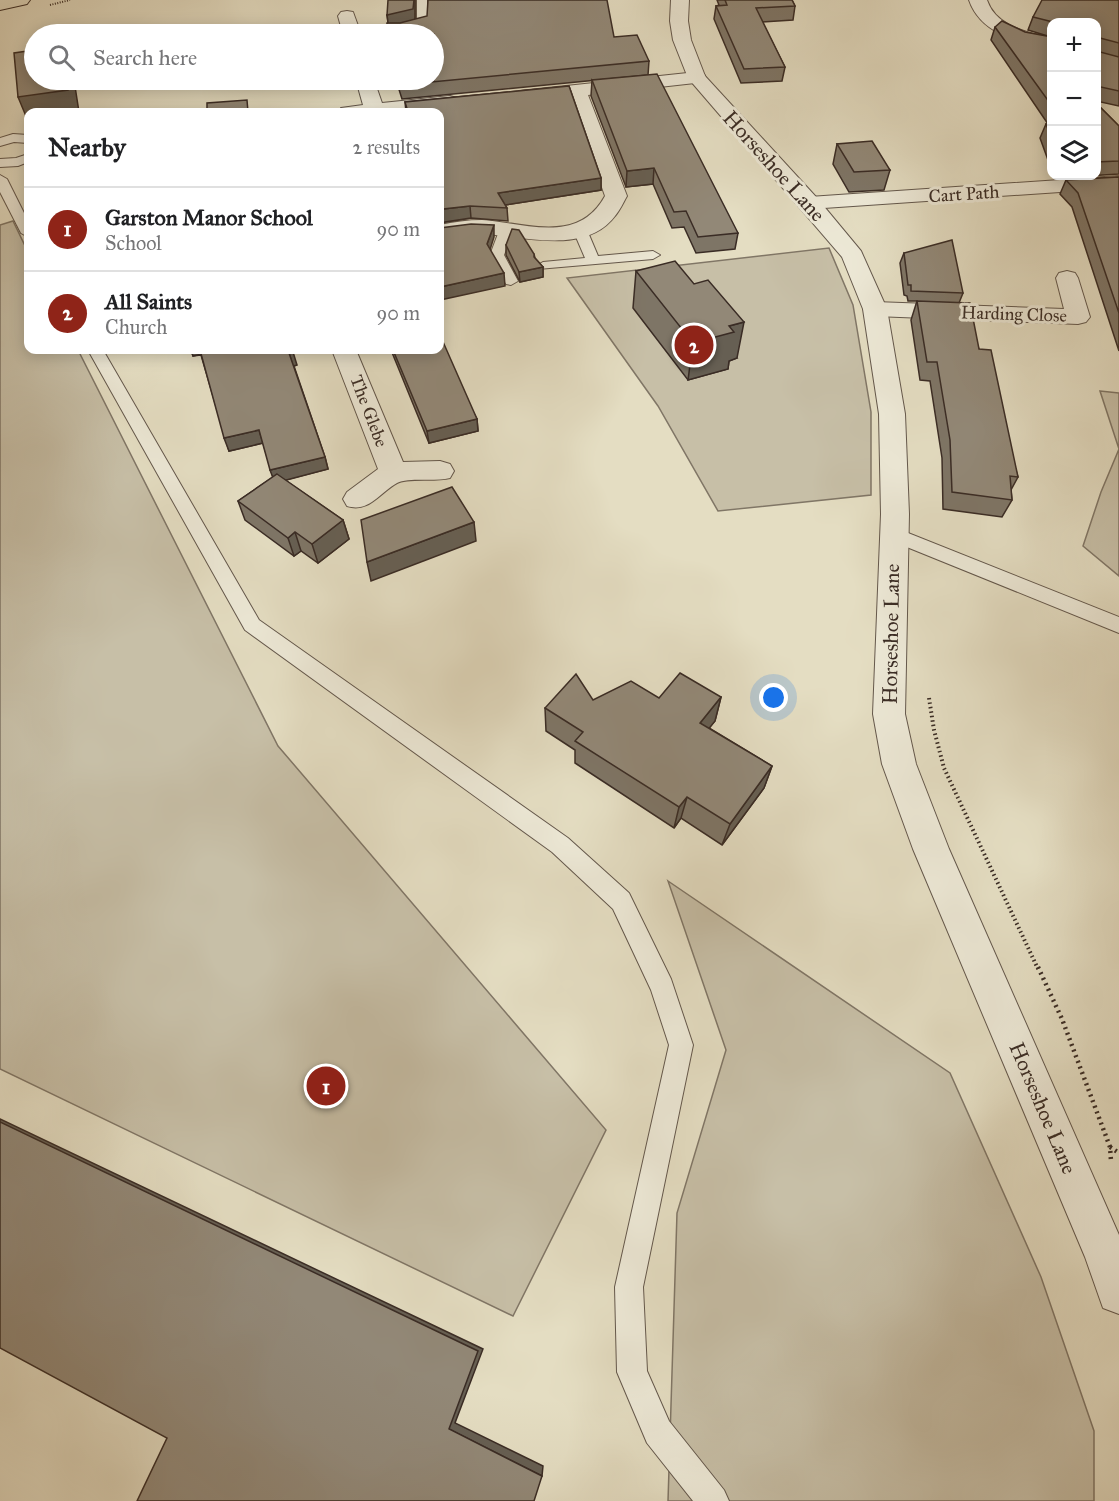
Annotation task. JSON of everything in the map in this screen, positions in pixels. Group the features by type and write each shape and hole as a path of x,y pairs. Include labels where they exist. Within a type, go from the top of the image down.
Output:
{"highway":[{"path":"0,5 21,0"}],"street":[{"name":"Horseshoe Lane","path":"680,0 681,40 685,58 697,78 809,203 853,256 875,309 892,414 895,514 889,714 899,764 931,849 1093,1224 1119,1292"},
{"path":"978,0 982,13 996,25 1047,43"},
{"path":"347,16 349,24"},
{"path":"505,97 697,78"},
{"path":"368,90 373,108"},
{"path":"444,231 481,227 549,234 580,230 597,224 612,208 616,196 577,90"},
{"path":"393,108 470,100"},
{"name":"Cart Path","path":"809,203 1119,182"},
{"name":"Harding Close","path":"875,309 1078,317 1067,278"},
{"name":"The Glebe","path":"346,354 393,472"},
{"name":"The Glebe","path":"357,500 393,472 440,471"}],"lane":[{"path":"422,0 423,24"},
{"path":"0,142 13,138 24,139"},
{"path":"0,163 24,160"},
{"path":"0,179 4,194 24,226"},
{"path":"580,230 593,260"},
{"path":"506,231 497,255 511,281"},
{"path":"543,266 653,255"},
{"path":"97,354 252,625 560,845 621,901 662,987 681,1045 629,1287 632,1372 658,1432 713,1501"},
{"path":"893,534 1119,625"}],"path":[{"path":"928,690 934,730 944,768 1062,1019 1110,1147 1119,1153"}],"shaded area":[{"path":"13,221 24,244 24,354 80,354 278,746 606,1130 513,1316 0,1069 0,225"},
{"path":"829,248 853,305 871,412 871,495 718,511 658,406 567,278"},
{"path":"1100,391 1119,393 1119,449"},
{"path":"1119,449 1119,576 1083,546 1101,492"},
{"path":"668,881 950,1073 1041,1277 1094,1431 1094,1501 668,1501 677,1213 726,1050"}],"building":[{"path":"388,0 414,0 413,9 387,15"},
{"path":"428,0 607,0 614,37 637,35 649,61 444,81 444,24 387,24 427,16"},
{"path":"725,0 792,0 795,6 756,8 785,67 744,69 716,6 727,5"},
{"path":"1042,0 1119,0 1119,43 1101,38 1101,18 1047,18 1047,20 1033,17"},
{"path":"1002,21 1025,32 1047,36 1047,99 995,27"},
{"path":"24,52 24,90 68,90 18,97 14,53"},
{"path":"1101,52 1119,57 1119,91 1101,87"},
{"path":"657,74 738,233 698,237 686,211 674,212 654,168 627,171 592,80"},
{"path":"569,86 601,178 498,193 507,208 470,206 444,209 444,108 407,108 405,102"},
{"path":"247,100 248,108 207,108 207,103"},
{"path":"1101,108 1119,126 1119,161 1101,162"},
{"path":"872,141 890,170 854,172 837,144"},
{"path":"1119,177 1119,313 1078,193 1066,180 1101,180 1101,178"},
{"path":"471,224 494,225 487,244 504,273 444,286 444,227"},
{"path":"512,229 519,230 534,257 543,267 519,272 506,245"},
{"path":"952,240 963,293 911,291 911,285 908,285 904,253"},
{"path":"675,261 694,284 708,280 744,322 729,326 734,332 693,343 636,271"},
{"path":"917,301 970,303 979,349 991,350 1018,477 1010,476 1012,500 952,492 950,440 937,362 927,362"},
{"path":"444,344 477,419 427,431 395,354 444,354"},
{"path":"201,354 289,354 325,457 270,470 259,430 224,438"},
{"path":"277,474 343,520 312,544 295,532 288,538 238,501"},
{"path":"452,487 474,522 367,562 361,520"},
{"path":"680,673 721,697 700,723 772,766 730,824 687,797 679,807 575,741 583,732 545,708 576,674 593,700 631,681 659,698"},
{"path":"0,1122 478,1351 449,1429 542,1476 534,1501 137,1501 167,1438 0,1348"}],"place":[{"name":"All Saints","path":"694,345"},
{"name":"Garston Manor School","path":"326,1086"}]}
